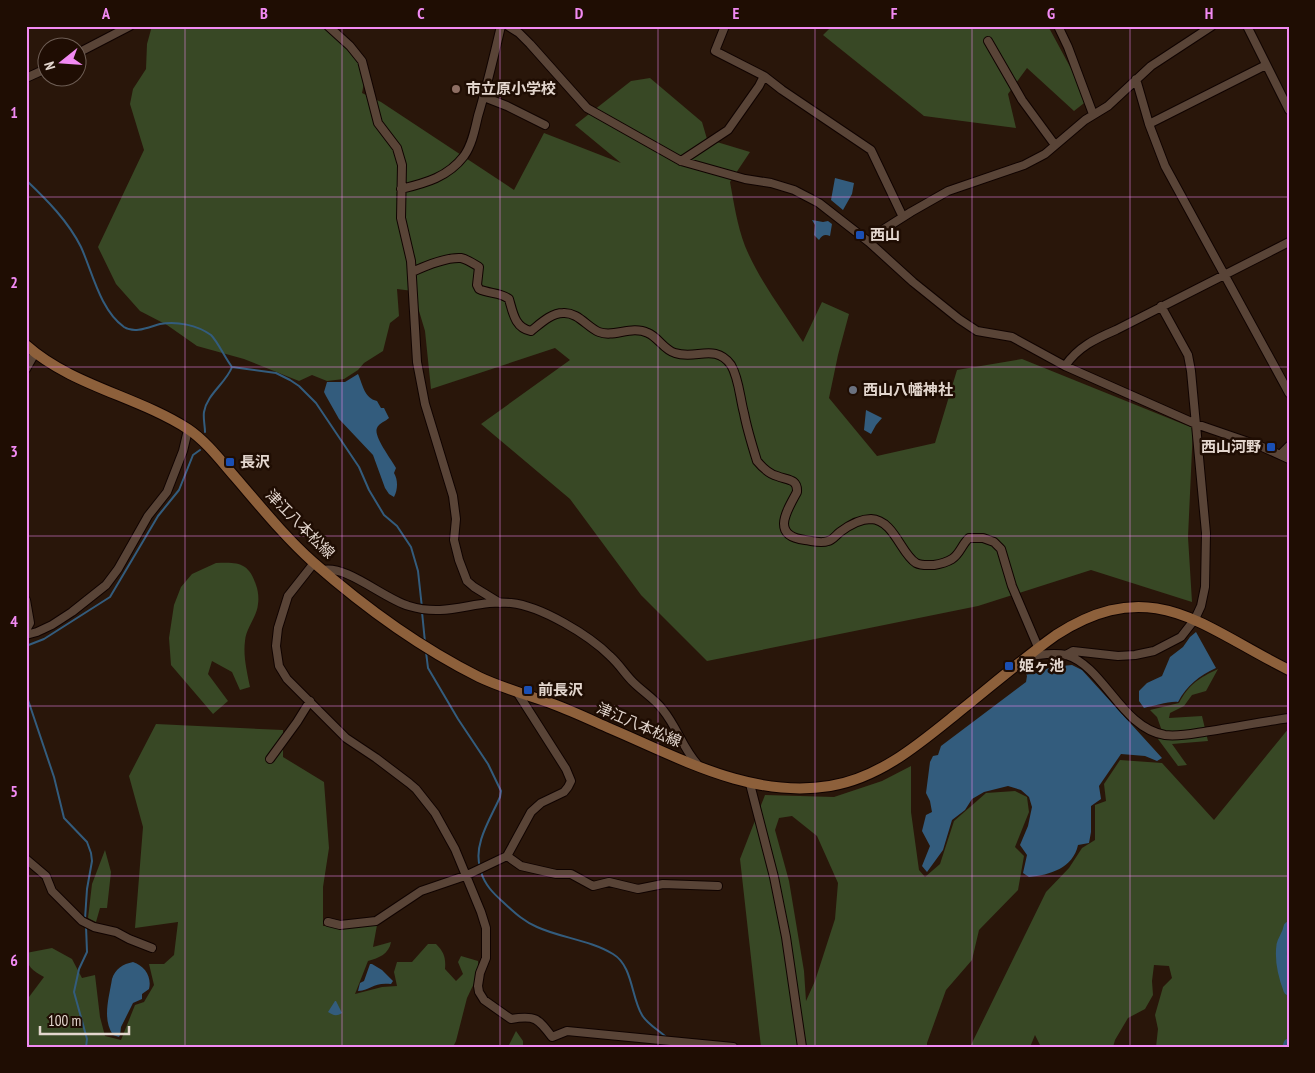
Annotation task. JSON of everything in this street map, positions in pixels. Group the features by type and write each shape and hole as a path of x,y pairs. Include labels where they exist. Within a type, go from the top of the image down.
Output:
{"main road":[{"name":"津江八本松線","path":"26,345 61,370 151,410 188,430 213,452 265,512 314,563 378,615 432,650 480,677 554,705 718,775 750,784 798,790 832,786 885,767 916,747 1038,647 1081,620 1116,608 1134,606 1150,608 1175,612 1195,619 1289,670"}],"street":[{"path":"88,48 130,26"},
{"path":"328,26 350,46 362,61 378,122 397,148 402,165 401,218 411,261 419,376 453,496 456,519 454,540 459,560 468,581 474,588 500,603"},
{"path":"401,189 436,179 463,157 467,151 484,97 501,26"},
{"path":"508,26 519,33 530,44 586,108 681,161 745,179 772,183 794,190 819,203 959,319 977,331 1012,337 1065,366 1196,424 1260,446 1289,459"},
{"path":"725,26 715,51 764,76 871,150 901,213"},
{"path":"1058,26 1068,47 1093,114"},
{"path":"868,242 911,212 948,192 1024,165 1045,154 1093,114 1108,106 1123,94 1151,66 1212,26"},
{"path":"1247,26 1289,110"},
{"path":"988,41 1022,100 1055,145"},
{"path":"1149,124 1266,65"},
{"path":"26,78 38,73"},
{"path":"681,161 728,130 764,76"},
{"path":"1136,79 1149,124 1165,166 1289,393"},
{"path":"484,97 545,125"},
{"path":"1065,366 1071,357 1091,340 1116,330 1289,242"},
{"path":"412,272 447,260 461,258 469,261 479,267 479,289 485,292 500,294 509,299 517,324 524,330 531,331 546,319 560,313 566,313 578,318 598,332 605,334 632,330 645,332 653,335 674,353 687,355 717,353 724,358 734,372 757,461 767,472 795,482 797,492 785,514 783,522 785,530 790,535 797,539 826,542 849,526 869,519 878,520 887,526 913,560 923,566 938,564 952,559 969,538 983,538 994,542 1001,549 1012,586 1038,647"},
{"path":"1066,655 1074,651 1118,656 1154,651 1181,637 1195,619 1201,606 1205,587 1206,533 1188,356 1161,306"},
{"path":"26,369 35,353"},
{"path":"26,635 52,625 106,585 118,569 148,516 167,492 178,465 188,430"},
{"path":"1280,455 1289,446"},
{"path":"314,563 288,596 278,628 276,646 278,661 282,671 346,738 376,758 416,789 435,812 454,849 486,928 486,958 478,986 484,1000 511,1019 528,1016 542,1023 552,1037 567,1031 666,1044 733,1047"},
{"path":"323,570 342,571 390,598 408,606 428,611 442,611 500,603 512,603 538,609 558,620 611,656 625,675 663,710 691,758 699,767"},
{"path":"26,600 30,623 26,630"},
{"path":"1028,656 1066,655 1081,661 1137,722 1149,730 1164,735 1184,735 1289,718"},
{"path":"328,922 340,925 376,921 421,890 465,876 507,856 531,812 541,803 564,792 571,781 566,769 516,692"},
{"path":"270,759 310,701"},
{"path":"750,784 774,877 784,928 802,1047"},
{"path":"507,856 522,866 556,874 571,874 593,886 610,882 638,889 663,884 718,886"},
{"path":"26,859 46,876 52,891 82,921 94,927 116,932 128,939 152,948"}],"green space":[{"path":"152,26 323,26 353,50 366,73 362,93 381,102 514,190 544,133 621,163 575,125 631,81 650,78 702,122 707,139 750,152 730,182 740,230 745,246 757,271 803,342 822,302 849,314 829,398 877,456 935,443 957,370 1022,359 1193,428 1188,537 1192,602 1091,570 978,606 707,661 641,595 570,499 481,424 570,360 555,348 431,389 425,331 413,291 397,289 399,316 390,323 383,351 344,379 327,381 312,375 299,381 244,359 197,346 167,325 140,311 116,284 98,247 144,150 130,104 133,89 146,69 147,44"},
{"path":"832,26 1048,26 1088,100 1074,111 1027,68 1008,94 1016,128 924,116 823,35"},
{"path":"216,563 236,563 246,568 253,577 258,599 257,609 245,641 245,658 250,687 240,690 232,672 212,661 208,674 228,701 213,714 171,665 169,638 174,605 181,587 192,574"},
{"path":"1218,669 1206,691 1192,695 1184,706 1170,713 1169,718 1202,716 1208,741 1172,744 1187,765 1178,766 1158,739 1163,734 1157,717 1150,710 1179,703 1195,682"},
{"path":"156,724 283,730 283,757 324,782 329,848 323,887 323,926 377,925 373,947 391,942 388,950 383,955 368,961 355,994 382,987 397,986 394,972 397,962 412,962 428,944 436,944 441,950 445,958 445,969 456,981 463,974 458,962 461,956 478,961 479,973 467,998 453,1047 26,1047 26,1001 44,977 31,968 27,961 26,953 52,948 72,959 82,978 95,975 100,1017 105,1036 121,1040 135,1005 144,1002 154,985 149,964 164,964 174,955 178,922 135,928 143,827 129,776"},
{"path":"1289,728 1289,1047 1156,1047 1158,1029 1155,1015 1163,987 1172,978 1169,966 1154,965 1153,995 1145,1009 1128,1018 1113,1047 1041,1047 1035,1035 1030,1047 970,1047 1046,892 1069,868 1082,848 1095,840 1095,805 1106,801 1104,784 1120,760 1162,763 1214,820"},
{"path":"911,766 911,812 919,870 925,877 940,864 954,821 986,793 1015,791 1027,797 1029,812 1015,847 1024,856 1018,890 979,930 972,960 946,990 927,1047 761,1047 740,859 765,795 834,797 882,781","holes":["792,816 817,836 838,883 835,919 815,981 806,1001 804,971 789,881 775,830 779,818"]},
{"path":"105,850 111,872 107,908 100,908 96,922 88,918 92,884"},
{"path":"516,1031 523,1041 523,1047 508,1047"}],"water":[{"path":"835,178 854,183 852,194 843,210 831,200"},
{"path":"812,220 828,221 832,224 830,236 824,235 819,240 814,235 815,225"},
{"path":"358,374 369,397 377,401 381,408 384,408 389,418 379,425 377,432 380,442 396,468 394,473 397,488 394,497 385,488 373,455 339,419 324,392 327,382 345,382"},
{"path":"866,410 882,418 871,434 864,430"},
{"path":"1196,632 1216,668 1194,682 1178,702 1144,708 1139,701 1139,691 1147,683 1162,676 1170,657 1183,647"},
{"name":"姫ヶ池","path":"1072,665 1082,670 1162,758 1157,761 1145,756 1121,754 1099,786 1101,799 1091,806 1089,843 1078,845 1071,859 1060,869 1029,877 1023,873 1027,855 1020,845 1028,826 1032,807 1029,797 1021,790 1008,786 984,792 972,799 965,810 952,820 943,850 927,872 922,866 930,846 922,831 926,815 932,812 926,793 930,762 933,756 938,755 941,746 1026,682 1027,676 1024,669 1026,668 1037,673 1051,667"},
{"path":"133,962 147,972 150,985 149,989 142,994 142,999 133,1003 121,1027 119,1037 113,1035 107,1015 112,979 115,972 126,964"},
{"path":"370,964 382,970 393,981 391,984 380,984 358,991 360,983 364,981"},
{"path":"335,1001 342,1013 333,1015 328,1012"}],"waterway":[{"path":"26,180 70,228 81,247 103,301 116,320 124,327 137,330 173,323 200,329 214,338 232,367 276,373 299,386 316,403 359,467 369,490 384,515 397,526 411,547 418,571 422,608"},
{"path":"205,432 204,414 206,406 232,367"},
{"path":"26,646 44,639 110,597 158,516 179,490 193,455 200,450"},
{"path":"422,612 425,642"},
{"path":"426,652 428,668 458,719 488,764 501,791 481,840 478,858 480,867"},
{"path":"26,694 54,777 64,818 87,842 91,853 92,861 87,889 85,919"},
{"path":"481,872 487,885 493,892 527,922 546,931 595,945 620,959 628,974 638,1008 642,1015 667,1038"},
{"path":"86,926 87,952 79,969 74,992 87,1039 86,1047"},
{"path":"1289,927 1282,950 1283,968 1289,990"}],"place":[{"name":"市立原小学校","path":"456,89"},
{"name":"西山","path":"860,235"},
{"name":"西山八幡神社","path":"853,390"},
{"name":"西山河野","path":"1271,447"},
{"name":"長沢","path":"230,462"},
{"name":"姫ヶ池","path":"1009,666"},
{"name":"前長沢","path":"528,690"}]}
